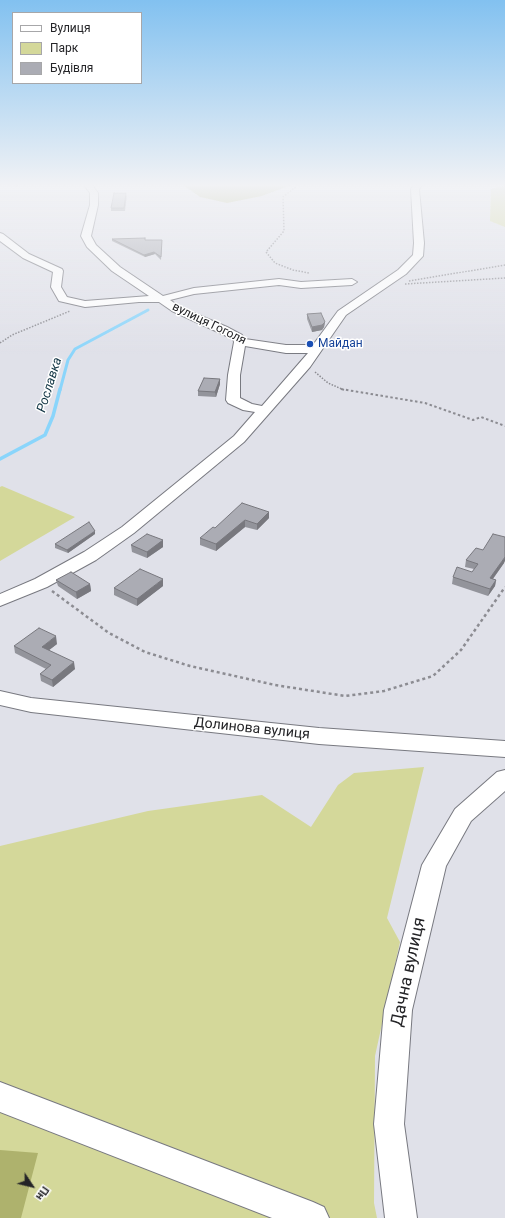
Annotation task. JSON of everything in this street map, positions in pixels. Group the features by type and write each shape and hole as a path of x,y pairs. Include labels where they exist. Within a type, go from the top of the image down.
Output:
{"street":[{"path":"8,242 26,256 58,271 56,287 63,299 85,304 139,299 162,299 194,291 279,282 301,285 320,282 352,282"},
{"name":"вулиця Гоголя","path":"89,242 92,247 116,269 176,309 238,337 240,342 286,349 316,349"},
{"path":"0,601 41,583 90,556 128,530 239,439 306,364 342,313 402,272 418,256 419,242"},
{"path":"240,342 234,375 233,400 248,407 264,410"},
{"name":"Долинова вулиця","path":"0,698 32,705 319,736 505,749"},
{"name":"Дачна вулиця","path":"401,1218 389,1124 398,1010 434,865 463,815 505,778"},
{"path":"0,1097 313,1218"}],"path":[{"path":"275,242 266,252 275,263 293,270 310,273"},
{"path":"381,286 505,265"},
{"path":"381,286 505,278"},
{"path":"0,343 12,335 85,304"},
{"path":"306,364 328,383 345,390 425,403 473,420 481,417 505,426"},
{"path":"41,583 109,633 145,652 190,666 275,685 345,696 384,691 433,676 461,650 505,587"}],"green space":[{"path":"2,486 75,517 0,561 0,487"},
{"path":"424,767 387,918 400,942 375,1056 374,1203 377,1218 0,1218 0,846 148,811 262,795 311,827 338,785 354,773"},
{"path":"0,1150 38,1153 21,1218 0,1218"}],"building":[{"path":"118,242 162,242 161,257 154,252 144,255"},
{"path":"321,313 325,322 322,325 312,327 307,314"},
{"path":"204,378 220,379 215,392 198,391"},
{"path":"242,503 269,512 257,524 245,520 216,544 200,538 213,527 215,528"},
{"path":"89,522 95,531 67,550 55,544"},
{"path":"147,534 163,540 147,552 131,545"},
{"path":"493,534 505,537 505,557 490,578 496,580 490,589 453,577 457,567 472,572 478,564 466,560 476,548 483,550"},
{"path":"140,569 163,579 137,599 114,588"},
{"path":"71,572 90,584 76,592 56,580"},
{"path":"39,628 56,636 42,647 74,662 52,680 40,674 51,665 14,646"}],"waterway":[{"name":"Рославка","path":"60,390 68,360 75,349 148,310"},
{"name":"Рославка","path":"0,459 45,435 53,416 60,389"}],"place":[{"name":"Майдан","path":"310,344"}]}
